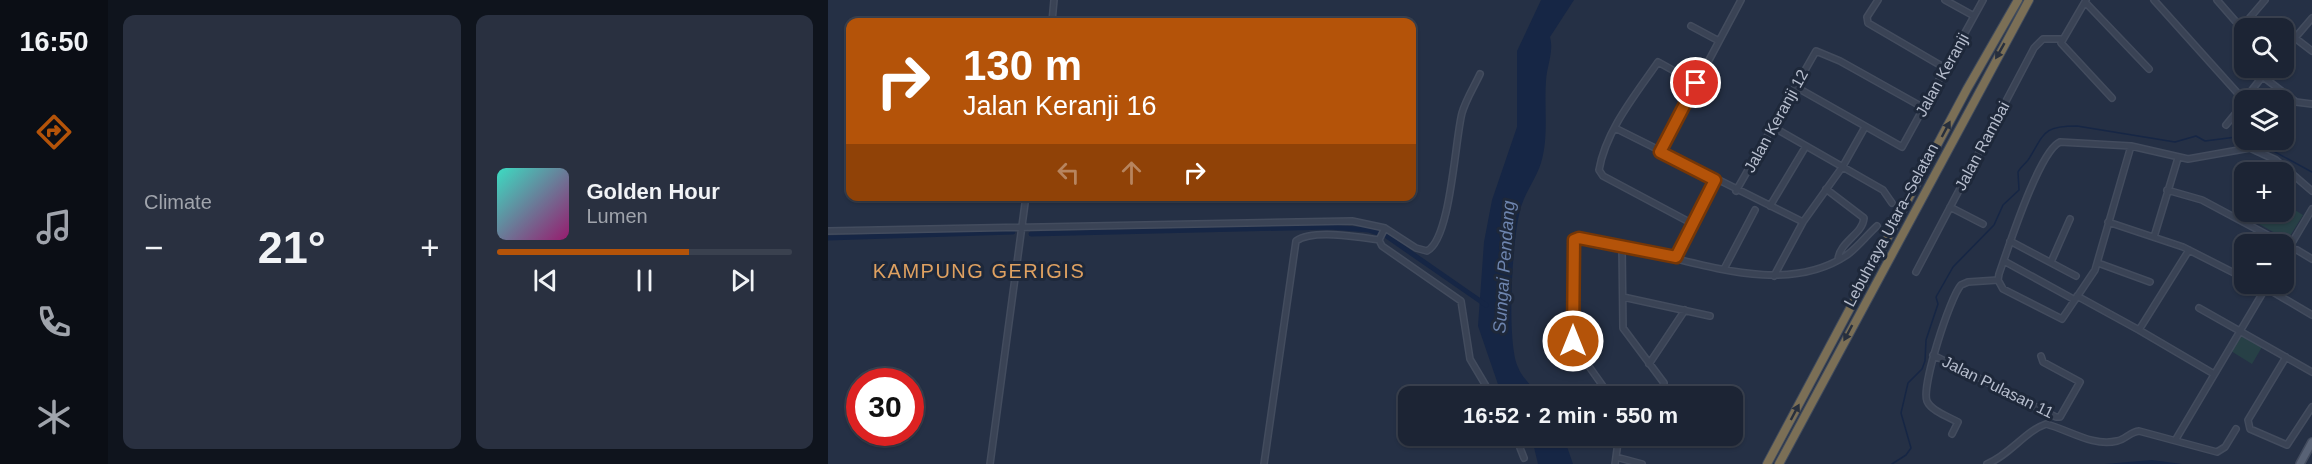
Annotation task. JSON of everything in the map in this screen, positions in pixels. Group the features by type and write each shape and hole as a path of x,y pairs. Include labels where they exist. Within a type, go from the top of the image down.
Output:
{"highway":[{"name":"Lebuhraya Utara–Selatan","path":"1767,464 1967,89 2018,0"},
{"name":"Lebuhraya Utara–Selatan","path":"1779,464 2030,0"}],"main road":[{"path":"2300,464 2311,444"}],"street":[{"path":"1052,18 1054,0"},
{"path":"1660,152 1740,0"},
{"path":"1878,0 1867,17 1870,24 1945,68"},
{"path":"1945,0 1974,16"},
{"name":"Jalan Keranji","path":"1865,127 1903,146 1983,0"},
{"path":"2154,0 2234,90"},
{"path":"2217,0 2234,19"},
{"path":"2251,18 2265,0"},
{"path":"2112,98 2064,49 2061,39 2086,1 2150,69"},
{"path":"2312,18 2295,38 2312,51"},
{"path":"1690,26 1719,41"},
{"name":"Jalan Rambai","path":"1916,272 2034,48 2043,39 2061,39"},
{"name":"Jalan Keranji 12","path":"1736,191 1816,51 1828,55 1924,108"},
{"path":"1693,224 1604,176 1599,167 1615,128 1658,62 1696,83"},
{"path":"828,231 1352,221 1384,230 1420,250 1427,251 1433,247 1453,181 1463,109 1480,74"},
{"path":"2265,78 2296,102 2312,104"},
{"path":"1773,276 1803,222 1843,166 1865,127 1796,87"},
{"path":"2226,125 2234,115"},
{"path":"1773,127 1883,190 1892,203"},
{"path":"1615,128 1736,191 1803,222"},
{"path":"2131,146 2098,263 2062,319 2003,289 1998,280 2037,170 2056,144 2064,141 2131,146 2178,158 2250,148 2276,160 2312,191"},
{"path":"1770,206 1806,146"},
{"path":"2154,237 2178,158"},
{"path":"1676,257 1715,180"},
{"path":"1826,189 1864,218 1863,225 1841,250 1838,260"},
{"path":"2167,190 2202,200 2268,234"},
{"path":"990,464 1025,201"},
{"path":"1950,207 1983,224"},
{"path":"2294,239 2312,209"},
{"path":"1724,269 1755,210"},
{"path":"2051,262 2070,219"},
{"path":"2108,222 2189,250 2234,272"},
{"path":"1603,386 1573,344 1573,242 1579,238 1676,257 1743,274 1773,276 1829,265 1852,250 1876,226"},
{"path":"1379,239 1384,230"},
{"path":"1264,464 1296,241 1304,237 1340,235 1379,239"},
{"path":"1379,239 1385,249 1461,301 1470,359 1486,386"},
{"path":"2010,241 2076,276"},
{"path":"1622,246 1623,328 1664,383 1662,386"},
{"path":"2139,330 2189,250"},
{"path":"2297,250 2312,259"},
{"path":"2004,261 2139,330 2214,374"},
{"path":"2098,263 2150,282"},
{"path":"1952,434 1958,422 1930,406 1927,401 1933,355 1961,285 1968,282 1998,280"},
{"path":"2176,439 2261,294"},
{"path":"2276,294 2311,314"},
{"path":"1623,297 1710,316"},
{"path":"2199,308 2312,372"},
{"path":"1649,364 1685,310"},
{"name":"Jalan Pulasan 11","path":"1933,355 2056,417 2062,415 2080,382 2043,362 2041,356"},
{"path":"2286,357 2248,420 2250,429 2287,445 2312,406"},
{"path":"1987,464 2003,457 2035,430 2046,424 2099,441 2118,441 2135,431 2176,439 2200,449 2217,452 2225,447 2236,429"},
{"path":"1519,446 1524,458"},
{"path":"1615,464 1618,446"},
{"path":"1616,457 1642,464"}],"green space":[{"path":"2294,210 2303,215 2291,234 2277,234 2256,222 2294,222"},
{"path":"2240,335 2262,347 2252,364 2231,351"}],"water":[{"name":"Sungai Pendang","path":"1541,0 1574,0 1550,37 1543,153 1539,168 1522,204 1515,237 1511,312 1514,354 1522,375 1531,386 1499,386 1478,326 1484,242 1492,200 1517,127 1517,51"},
{"path":"1534,446 1567,446 1573,464 1538,464"},
{"path":"2152,460 2182,464 2105,464"}],"waterway":[{"path":"1892,464 1906,455 1911,448 1901,413 1908,383 1922,369 1925,361 1926,340 1938,304 1936,297 1953,267 1994,225 2003,205 2019,190 2018,172 2047,132 2058,127 2077,126 2175,142 2196,136 2205,141 2234,137"},
{"path":"2271,150 2312,172"},
{"path":"1031,234 1330,227 1369,230 1385,235 1486,305"},
{"path":"828,238 1013,232"}],"district":[{"name":"KAMPUNG GERIGIS","path":"979,271"}],"route":[{"path":"1573,341 1574,240 1579,238 1676,257 1715,180 1660,152 1696,83"}]}
